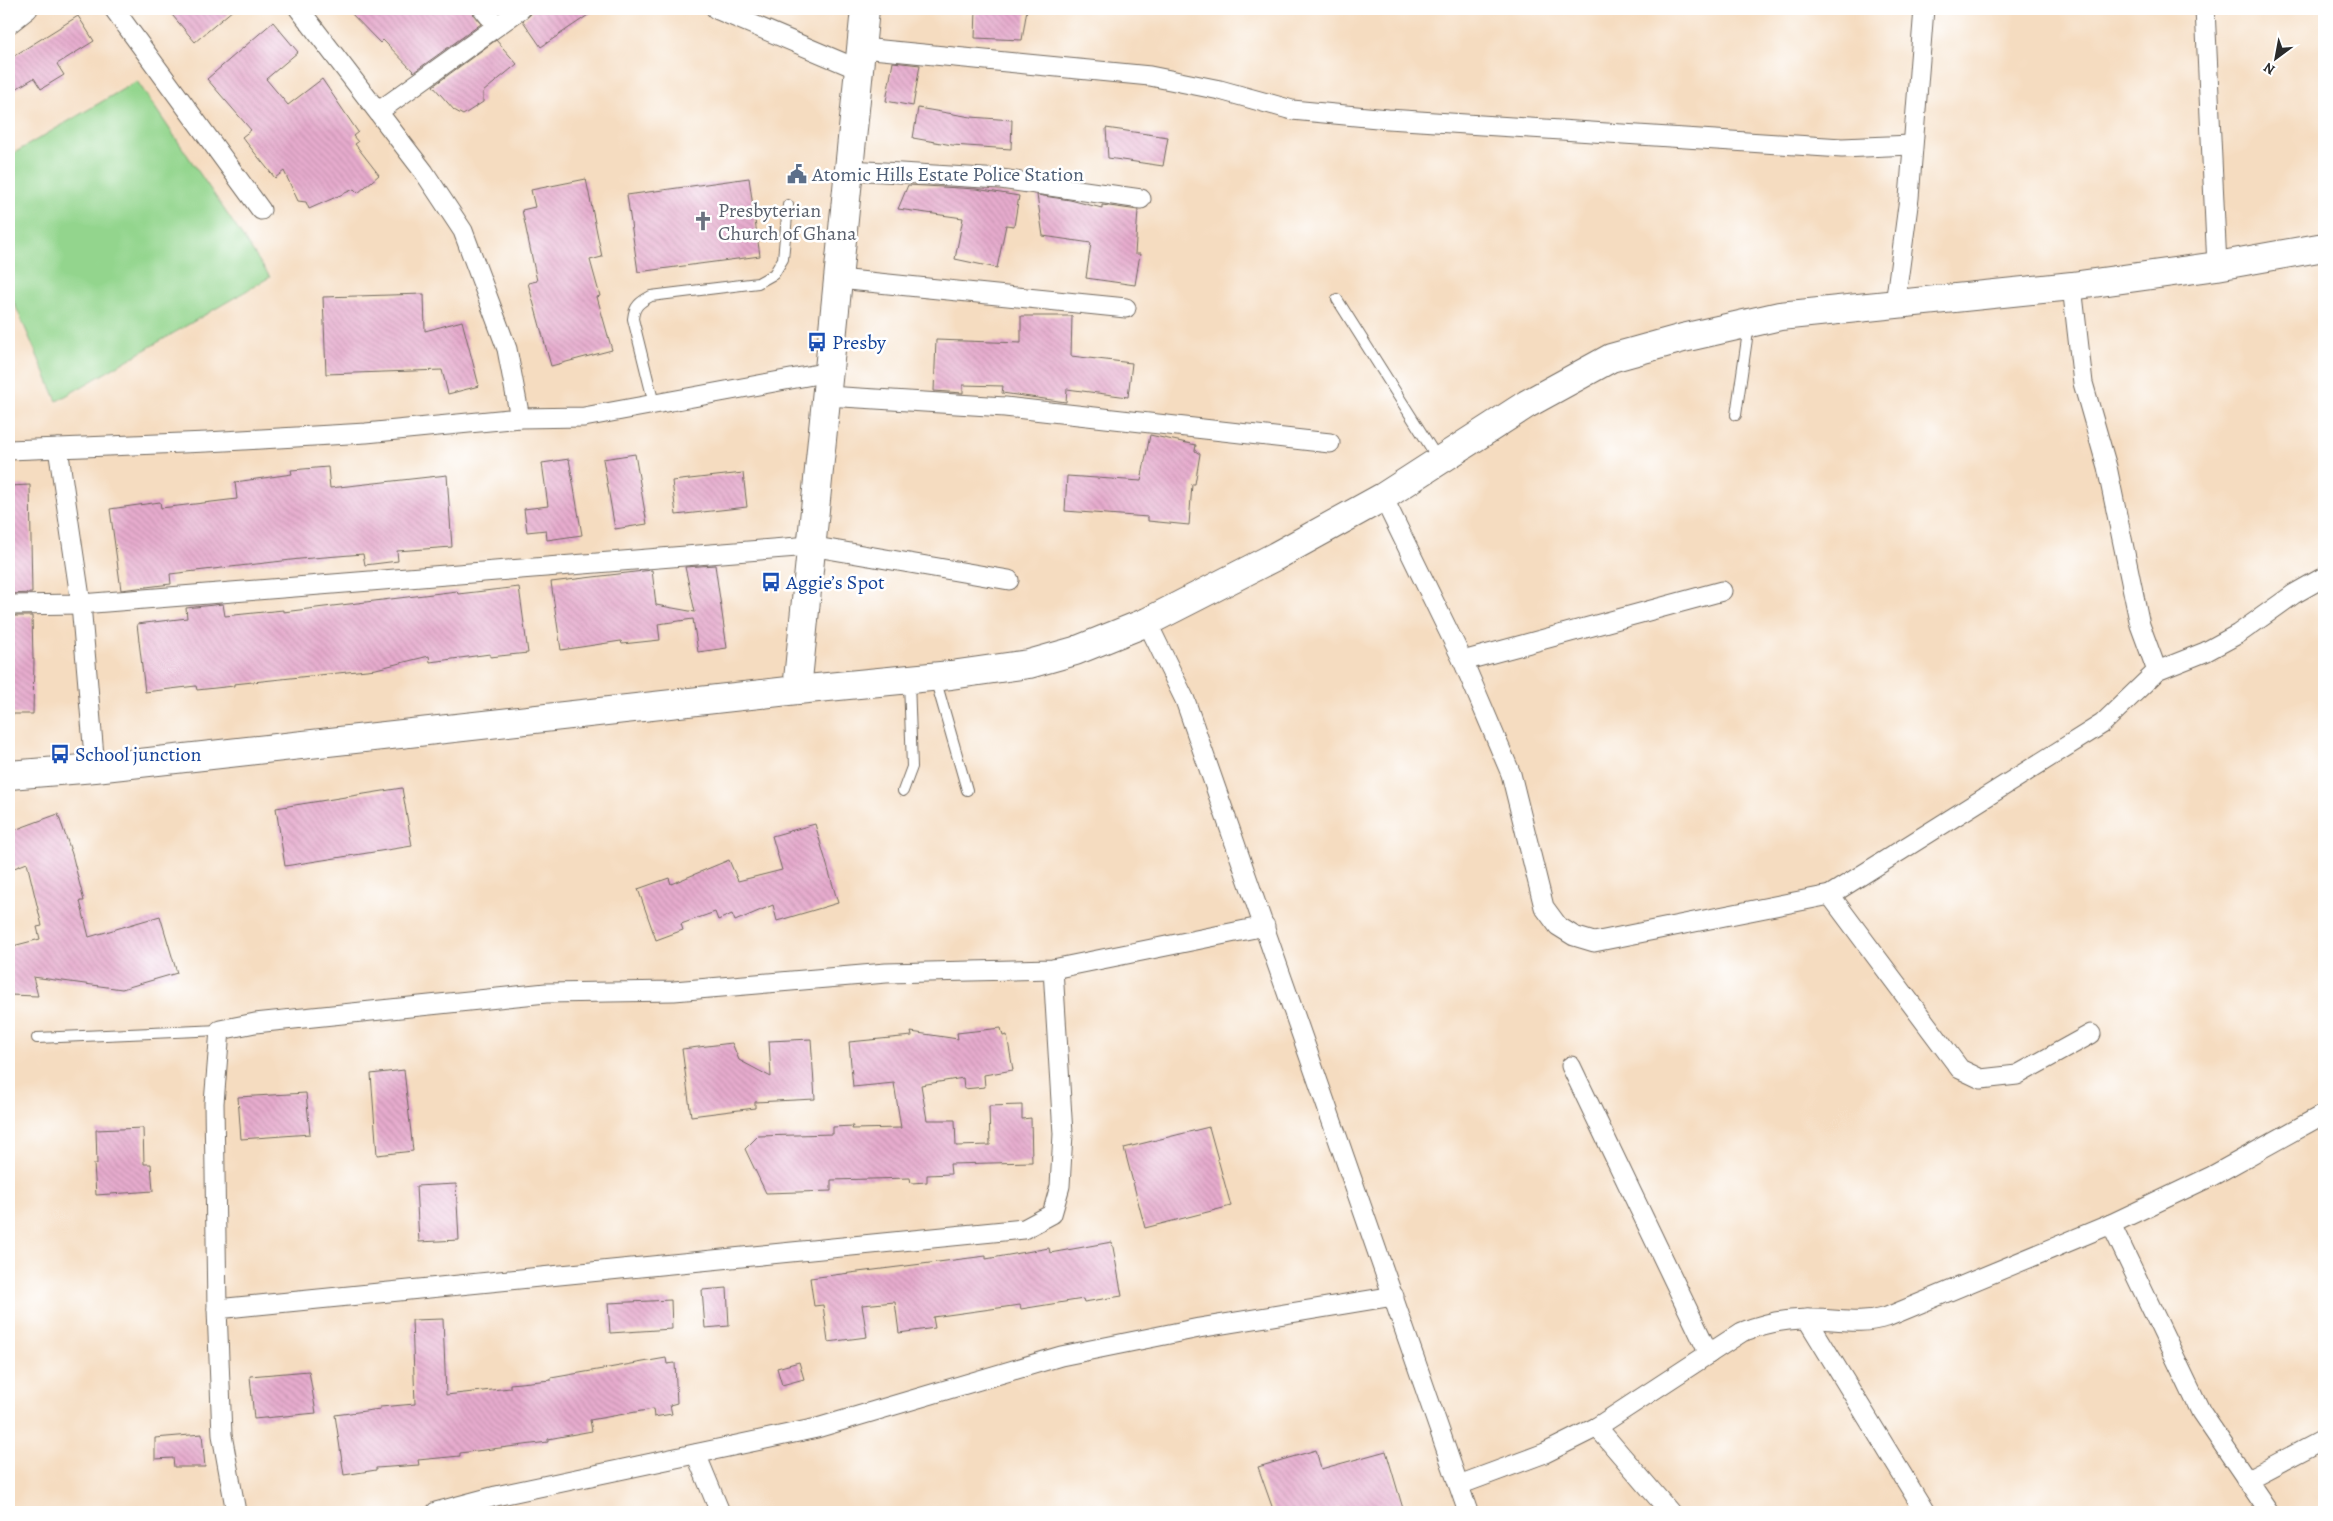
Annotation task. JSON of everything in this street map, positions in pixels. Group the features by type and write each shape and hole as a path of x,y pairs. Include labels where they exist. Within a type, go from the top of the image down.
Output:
{"street":[{"path":"9,24 28,9"},
{"path":"114,9 261,210"},
{"path":"299,9 424,172 463,232 507,349 520,418"},
{"path":"483,9 497,26"},
{"path":"379,112 521,9"},
{"path":"716,9 861,59 1150,76 1220,90 1292,110 1388,119 1842,148 1911,145"},
{"path":"797,690 865,9"},
{"path":"1895,304 1909,198 1911,145 1924,9"},
{"path":"2205,9 2217,266"},
{"path":"850,170 1001,179 1141,199"},
{"path":"9,775 95,768 1029,664 1075,652 1147,622 1384,497 1438,460 1527,404 1611,358 1780,316 2072,286 2217,266 2324,247"},
{"path":"839,279 1126,308"},
{"path":"2072,286 2083,383 2106,467 2140,625 2147,649 2157,671"},
{"path":"9,450 366,433 520,418 584,417 654,404 828,384 1005,407 1330,443"},
{"path":"58,448 81,604 95,768"},
{"path":"1384,497 1463,661 1511,774 1544,907 1558,926 1574,936 1594,942 1830,895 2102,724 2157,671 2205,652 2238,634 2294,594 2324,577"},
{"path":"9,606 81,604 810,546 1009,580"},
{"path":"1463,661 1722,591"},
{"path":"1147,622 1185,700 1213,785 1265,926 1468,1512"},
{"path":"1830,895 1960,1068 1981,1079 2017,1075 2091,1034"},
{"path":"236,1512 222,1435 217,1309 214,1103 220,1030 264,1022 546,993 674,991 886,973 1053,969 1265,926"},
{"path":"217,1309 1024,1229 1052,1214 1060,1186 1063,1134 1053,969"},
{"path":"1571,1066 1709,1354"},
{"path":"1459,1485 1545,1453 1597,1427 1728,1340 1757,1326 1807,1319 1869,1322 1887,1317 2111,1224 2212,1176 2324,1114"},
{"path":"2111,1224 2201,1412 2269,1512"},
{"path":"436,1512 482,1506 696,1454 817,1428 1061,1356 1199,1328 1394,1296"},
{"path":"1807,1319 1925,1512"},
{"path":"1597,1427 1670,1512"},
{"path":"2246,1480 2324,1439"},
{"path":"696,1454 720,1512"}],"lane":[{"path":"654,404 633,319 634,311 639,303 652,296 758,283 774,274 783,259 788,205"},
{"path":"1337,299 1438,460"},
{"path":"1736,415 1750,323"},
{"path":"922,677 967,790"},
{"path":"903,791 912,767 922,677"},
{"path":"37,1038 220,1030"}],"green space":[{"path":"137,81 270,277 57,401 9,291 9,156"}],"building":[{"path":"167,9 234,9 195,42"},
{"path":"347,9 472,9 474,16 481,24 414,72 383,40 380,43"},
{"path":"532,9 597,9 541,47 523,21 531,14"},
{"path":"976,9 1027,9 1022,40 975,38"},
{"path":"78,16 94,41 57,64 64,75 41,89 34,78 9,93 9,59"},
{"path":"273,22 298,52 266,79 288,105 322,79 358,132 353,136 358,142 355,144 379,175 358,193 354,189 309,209 306,202 298,201 284,171 275,178 242,137 251,130 207,79"},
{"path":"496,40 517,64 483,92 483,102 463,115 454,110 433,86"},
{"path":"893,62 920,65 913,106 886,101"},
{"path":"918,108 971,117 1012,120 1011,149 952,145 913,138"},
{"path":"1106,128 1168,137 1163,166 1108,158"},
{"path":"749,178 760,256 638,272 627,195"},
{"path":"586,179 602,257 590,260 600,296 597,297 612,350 551,366 528,283 537,281 522,210 535,207 531,190"},
{"path":"908,185 976,189 1019,196 1014,226 1006,225 997,268 955,259 963,218 898,209"},
{"path":"1037,195 1070,200 1102,208 1102,205 1138,210 1135,254 1140,254 1135,285 1086,278 1091,243 1043,236"},
{"path":"424,294 425,331 462,321 479,386 448,394 442,370 326,374 323,297"},
{"path":"1021,316 1072,316 1071,356 1132,363 1128,397 1067,389 1066,402 1002,393 1003,386 963,385 963,393 934,391 936,340 1021,343"},
{"path":"1150,435 1196,445 1195,451 1200,454 1195,484 1192,484 1189,525 1148,521 1148,517 1065,511 1067,476 1141,481"},
{"path":"635,454 647,524 615,529 603,459"},
{"path":"569,459 582,535 547,540 546,530 527,532 524,509 548,506 542,463"},
{"path":"328,467 330,488 447,475 452,547 397,551 398,561 365,565 363,554 300,559 170,574 171,584 121,590 110,509 160,502 161,508 237,499 235,482 292,474 291,470"},
{"path":"743,473 747,507 676,515 672,481"},
{"path":"30,485 32,593 9,594 9,486"},
{"path":"715,565 727,648 698,652 693,619 658,624 660,640 622,644 621,641 561,650 551,582 652,570 656,605 695,612 685,567"},
{"path":"519,587 528,653 490,657 490,654 430,662 429,656 376,669 234,684 234,686 197,690 196,686 145,692 137,624 187,618 186,608 223,604 225,616 283,610 283,612 457,591 458,594"},
{"path":"9,616 32,616 34,659 33,714 9,714"},
{"path":"402,788 412,846 285,866 276,808"},
{"path":"58,814 72,854 84,901 80,901 89,937 160,916 177,973 122,989 33,977 38,996 9,995 9,947 40,939 37,927 42,926 27,863 9,870 9,832"},
{"path":"815,824 838,903 777,921 773,905 735,921 732,914 718,920 715,912 681,924 683,930 656,940 638,889 669,878 671,884 729,860 738,881 782,870 772,836"},
{"path":"1001,1028 1003,1036 1007,1035 1013,1070 984,1075 985,1087 964,1089 963,1078 921,1085 927,1120 955,1120 956,1146 990,1145 989,1106 1022,1105 1022,1119 1031,1118 1032,1162 950,1164 951,1174 927,1175 927,1182 911,1183 910,1178 831,1180 831,1191 766,1193 745,1149 758,1136 833,1134 833,1127 853,1126 852,1129 901,1128 894,1083 853,1087 849,1042 912,1036 911,1032 958,1039 957,1033"},
{"path":"811,1039 815,1099 755,1102 755,1108 691,1116 682,1049 732,1043 739,1060 771,1077 769,1041"},
{"path":"404,1070 413,1151 377,1155 371,1074"},
{"path":"306,1093 310,1134 241,1139 238,1097"},
{"path":"1209,1127 1231,1206 1145,1228 1124,1148"},
{"path":"143,1128 144,1164 151,1164 153,1191 96,1195 94,1164 97,1164 96,1130"},
{"path":"456,1184 459,1240 419,1242 416,1186"},
{"path":"1112,1242 1122,1296 1084,1302 1083,1299 1021,1309 1020,1305 933,1317 935,1328 899,1333 895,1302 862,1305 867,1337 828,1342 823,1305 814,1306 810,1278 986,1256 986,1259 1049,1248 1050,1253"},
{"path":"727,1288 729,1326 705,1328 702,1290"},
{"path":"671,1300 672,1329 610,1333 608,1303"},
{"path":"443,1319 446,1395 510,1388 510,1384 551,1380 551,1378 666,1358 667,1364 675,1363 677,1403 670,1405 672,1414 654,1417 653,1409 590,1420 592,1431 548,1439 548,1442 460,1453 460,1456 418,1460 419,1465 376,1468 376,1470 344,1475 335,1415 380,1409 380,1407 415,1404 412,1320"},
{"path":"799,1362 804,1379 782,1385 777,1368"},
{"path":"309,1371 316,1413 254,1419 250,1376"},
{"path":"202,1434 205,1467 174,1467 173,1458 155,1459 155,1438"},
{"path":"1316,1450 1321,1469 1386,1451 1404,1512 1342,1512 1340,1507 1326,1512 1274,1512 1258,1467"}],"place":[{"name":"Atomic Hills Estate Police Station","path":"797,174"},
{"name":"Presbyterian Church of Ghana","path":"703,221"},
{"name":"Presby","path":"817,342"},
{"name":"Aggie’s Spot","path":"771,582"},
{"name":"School junction","path":"60,754"}]}
